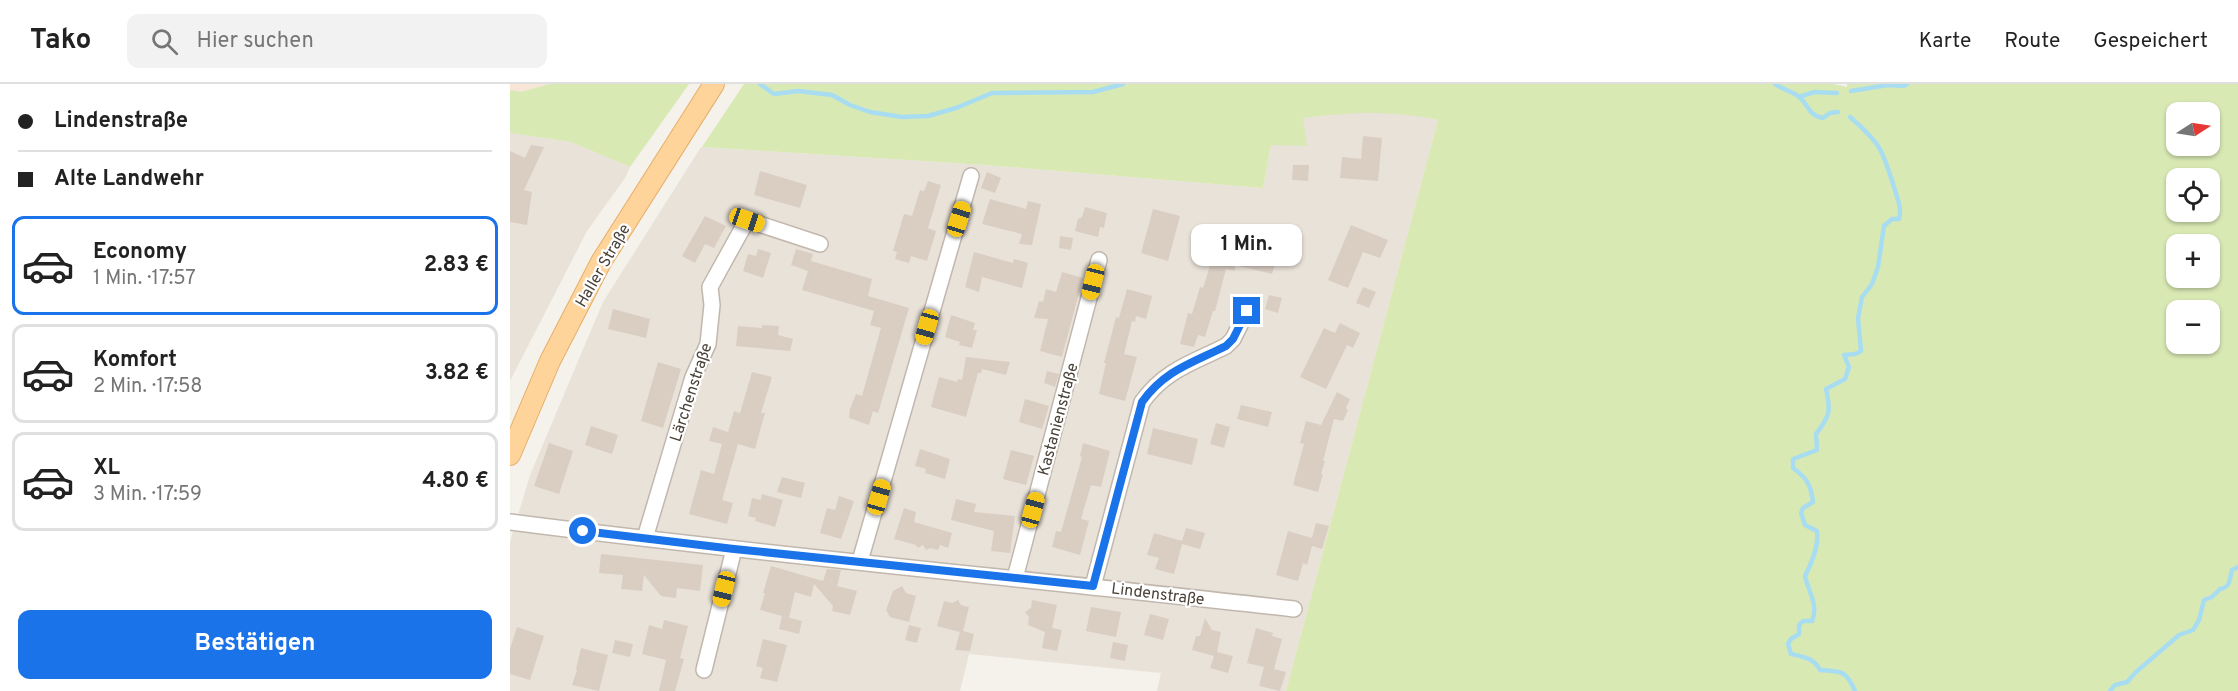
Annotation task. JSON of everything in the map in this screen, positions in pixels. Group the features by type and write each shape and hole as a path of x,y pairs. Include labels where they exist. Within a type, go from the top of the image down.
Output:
{"main road":[{"name":"Haller Straße","path":"510,455 550,361 601,262 714,84"}],"street":[{"path":"860,561 971,176"},
{"name":"Lärchenstraße","path":"645,538 693,377 708,344 712,305 711,287 747,220 820,244"},
{"name":"Kastanienstraße","path":"1015,578 1099,260"},
{"path":"1093,586 1142,402 1154,385 1167,375 1226,346 1233,339 1247,311"},
{"name":"Lindenstraße","path":"510,522 734,549 1294,609"},
{"path":"704,670 734,549"}],"shaded area":[{"path":"510,84 549,84 521,92 510,90"},
{"path":"1357,111 1398,112 1438,120 1286,691 1157,691 1161,673 969,654 960,691 510,691 510,542 530,475 603,302 701,147 985,165 1263,188 1271,145 1303,118"},
{"path":"510,133 571,142 630,167 625,178 587,231 510,381"}],"green space":[{"path":"549,84 689,84 630,167 571,142 510,133 510,90 521,92"},
{"path":"744,84 1833,84 1847,87 1847,84 2238,84 2238,691 1286,691 1438,120 1371,113 1303,118 1307,146 1271,145 1263,188 985,165 702,147"}],"building":[{"path":"1363,136 1382,138 1378,181 1340,178 1342,157 1361,159"},
{"path":"531,145 544,147 524,190 532,192 527,225 510,222 510,151 525,158"},
{"path":"1293,165 1309,165 1308,181 1292,180"},
{"path":"760,171 807,185 800,208 754,195"},
{"path":"987,172 1001,178 995,193 981,188"},
{"path":"928,181 941,185 928,228 936,231 927,261 911,256 909,263 895,259 897,252 893,251 904,214 912,216 920,190 924,191"},
{"path":"990,199 1026,209 1028,201 1041,204 1032,245 1019,244 1022,234 982,224"},
{"path":"1085,207 1107,213 1104,228 1100,227 1098,237 1075,231 1078,219 1082,217"},
{"path":"1153,209 1180,216 1168,261 1141,253"},
{"path":"705,216 726,226 714,248 705,244 695,263 682,256"},
{"path":"1351,225 1388,240 1380,258 1363,252 1348,288 1328,280"},
{"path":"1220,233 1243,239 1240,252 1276,261 1272,274 1235,265 1235,271 1226,269 1215,311 1213,311 1205,337 1198,335 1194,347 1180,344 1188,313 1192,314 1200,287 1203,288"},
{"path":"1060,236 1073,238 1071,250 1059,248"},
{"path":"758,249 771,253 763,278 743,271 748,254 756,256"},
{"path":"796,249 813,254 809,267 811,261 872,279 868,296 909,308 878,413 873,411 869,425 849,418 856,394 862,396 881,328 870,325 874,311 802,290 808,271 791,265"},
{"path":"974,252 1013,263 1014,259 1028,263 1022,288 982,277 979,292 965,287"},
{"path":"1062,272 1083,278 1062,357 1040,351 1048,319 1034,318 1039,301 1043,302 1046,289 1056,292"},
{"path":"1363,287 1376,292 1369,308 1356,303"},
{"path":"1127,289 1152,296 1146,319 1136,316 1135,322 1132,321 1124,354 1137,357 1125,401 1099,394 1106,363 1104,363 1116,317 1119,318"},
{"path":"1269,295 1282,298 1278,313 1265,309"},
{"path":"613,309 650,319 646,338 608,329"},
{"path":"951,315 975,323 973,330 977,330 972,348 959,345 960,342 945,337"},
{"path":"1340,323 1360,333 1353,348 1347,345 1326,389 1300,377 1324,328 1335,333"},
{"path":"762,325 779,326 778,335 793,339 790,351 736,346 738,326 762,328"},
{"path":"966,357 1010,362 1006,375 982,369 981,373 978,373 966,417 931,407 939,377 957,382 958,379 962,380"},
{"path":"658,362 681,369 663,428 641,421"},
{"path":"1047,371 1059,374 1055,387 1044,383"},
{"path":"752,372 772,377 761,413 765,413 755,449 738,444 722,500 733,503 727,524 689,514 701,470 714,474 722,444 709,441 713,427 728,432 734,411 740,413"},
{"path":"1337,392 1350,399 1346,408 1348,410 1343,421 1334,419 1318,492 1293,485 1304,444 1300,443 1306,421 1321,425"},
{"path":"1025,399 1049,406 1042,429 1019,422"},
{"path":"1241,405 1272,412 1268,427 1237,419"},
{"path":"1216,423 1230,427 1224,448 1210,444"},
{"path":"591,426 618,435 612,454 585,445"},
{"path":"1153,428 1198,439 1192,465 1147,454"},
{"path":"549,443 573,451 559,494 534,486"},
{"path":"1083,443 1110,451 1101,487 1091,485 1081,519 1089,521 1080,555 1052,547 1056,531 1061,532 1082,457 1080,456"},
{"path":"920,449 950,459 945,479 925,473 926,469 915,466"},
{"path":"1011,450 1034,456 1026,485 1003,479"},
{"path":"782,477 805,483 801,498 777,492"},
{"path":"762,494 783,500 775,527 755,521 756,518 748,516 752,498 761,500"},
{"path":"839,496 854,501 841,539 820,533 827,508 835,510"},
{"path":"956,499 976,504 974,512 1015,516 1010,553 991,551 994,531 951,520"},
{"path":"904,508 916,512 914,522 952,533 948,548 940,545 938,550 930,548 926,550 923,545 918,548 916,545 894,539"},
{"path":"1316,523 1329,526 1322,549 1312,546 1307,565 1303,563 1298,581 1276,575 1288,531 1312,538"},
{"path":"1186,528 1205,533 1200,549 1182,544 1174,574 1155,569 1159,558 1147,555 1154,533 1182,541"},
{"path":"601,554 703,565 700,591 677,588 676,598 661,596 644,575 642,591 621,589 623,575 599,573"},
{"path":"771,566 823,581 827,569 841,570 837,586 857,591 850,615 832,611 833,606 814,584 811,597 795,592 789,618 760,610"},
{"path":"902,586 906,593 916,596 909,622 890,617 886,610 893,591"},
{"path":"958,600 961,605 969,607 963,631 974,634 970,651 955,650 960,632 937,626 944,601 952,603"},
{"path":"1032,600 1057,605 1052,628 1062,630 1057,651 1042,648 1045,632 1028,625 1029,617 1025,612 1031,608"},
{"path":"1091,607 1121,612 1116,637 1086,631"},
{"path":"1150,614 1169,619 1163,640 1144,635"},
{"path":"782,616 802,621 799,634 779,629"},
{"path":"1205,618 1212,630 1221,632 1217,652 1233,656 1228,673 1210,668 1214,656 1192,650 1196,636 1200,636"},
{"path":"664,620 688,626 680,658 684,659 675,691 659,691 666,660 642,654 649,625 662,629"},
{"path":"909,625 921,628 917,643 905,640"},
{"path":"517,627 544,636 530,680 510,674 510,649"},
{"path":"1256,628 1273,633 1272,636 1282,639 1274,669 1286,672 1280,691 1259,686 1264,667 1247,663"},
{"path":"763,639 787,645 777,682 760,678 763,668 756,666"},
{"path":"615,640 633,644 630,657 612,653"},
{"path":"1113,642 1128,645 1125,661 1110,658"},
{"path":"581,648 608,655 599,691 572,685"}],"waterway":[{"path":"760,84 774,94 798,91 832,95 870,112 902,117 928,116 956,108 992,93 1093,92 1123,84"},
{"path":"1775,84 1798,96 1818,117 1823,118 1830,113 1838,112"},
{"path":"1851,91 1907,84"},
{"path":"1799,97 1814,92 1837,93"},
{"path":"1850,117 1868,134 1883,155 1899,203 1900,214 1899,219 1892,219 1884,226 1878,267 1872,284 1862,297 1858,318 1861,351 1844,355 1849,367 1845,379 1826,389 1829,403 1828,413 1816,434 1817,450 1793,459 1793,468 1808,482 1813,502 1803,508 1801,513 1805,525 1817,531 1817,542 1805,576 1814,604 1814,615 1812,621 1803,621 1799,625 1799,634 1788,644 1791,654 1812,660 1820,670 1846,675 1855,691"},
{"path":"2110,691 2115,685 2127,682 2179,635 2193,630 2199,620 2204,600 2226,587 2232,570 2238,567"}],"route":[{"path":"583,531 1093,586 1142,402 1154,385 1167,375 1226,346 1233,339 1247,311"}]}
